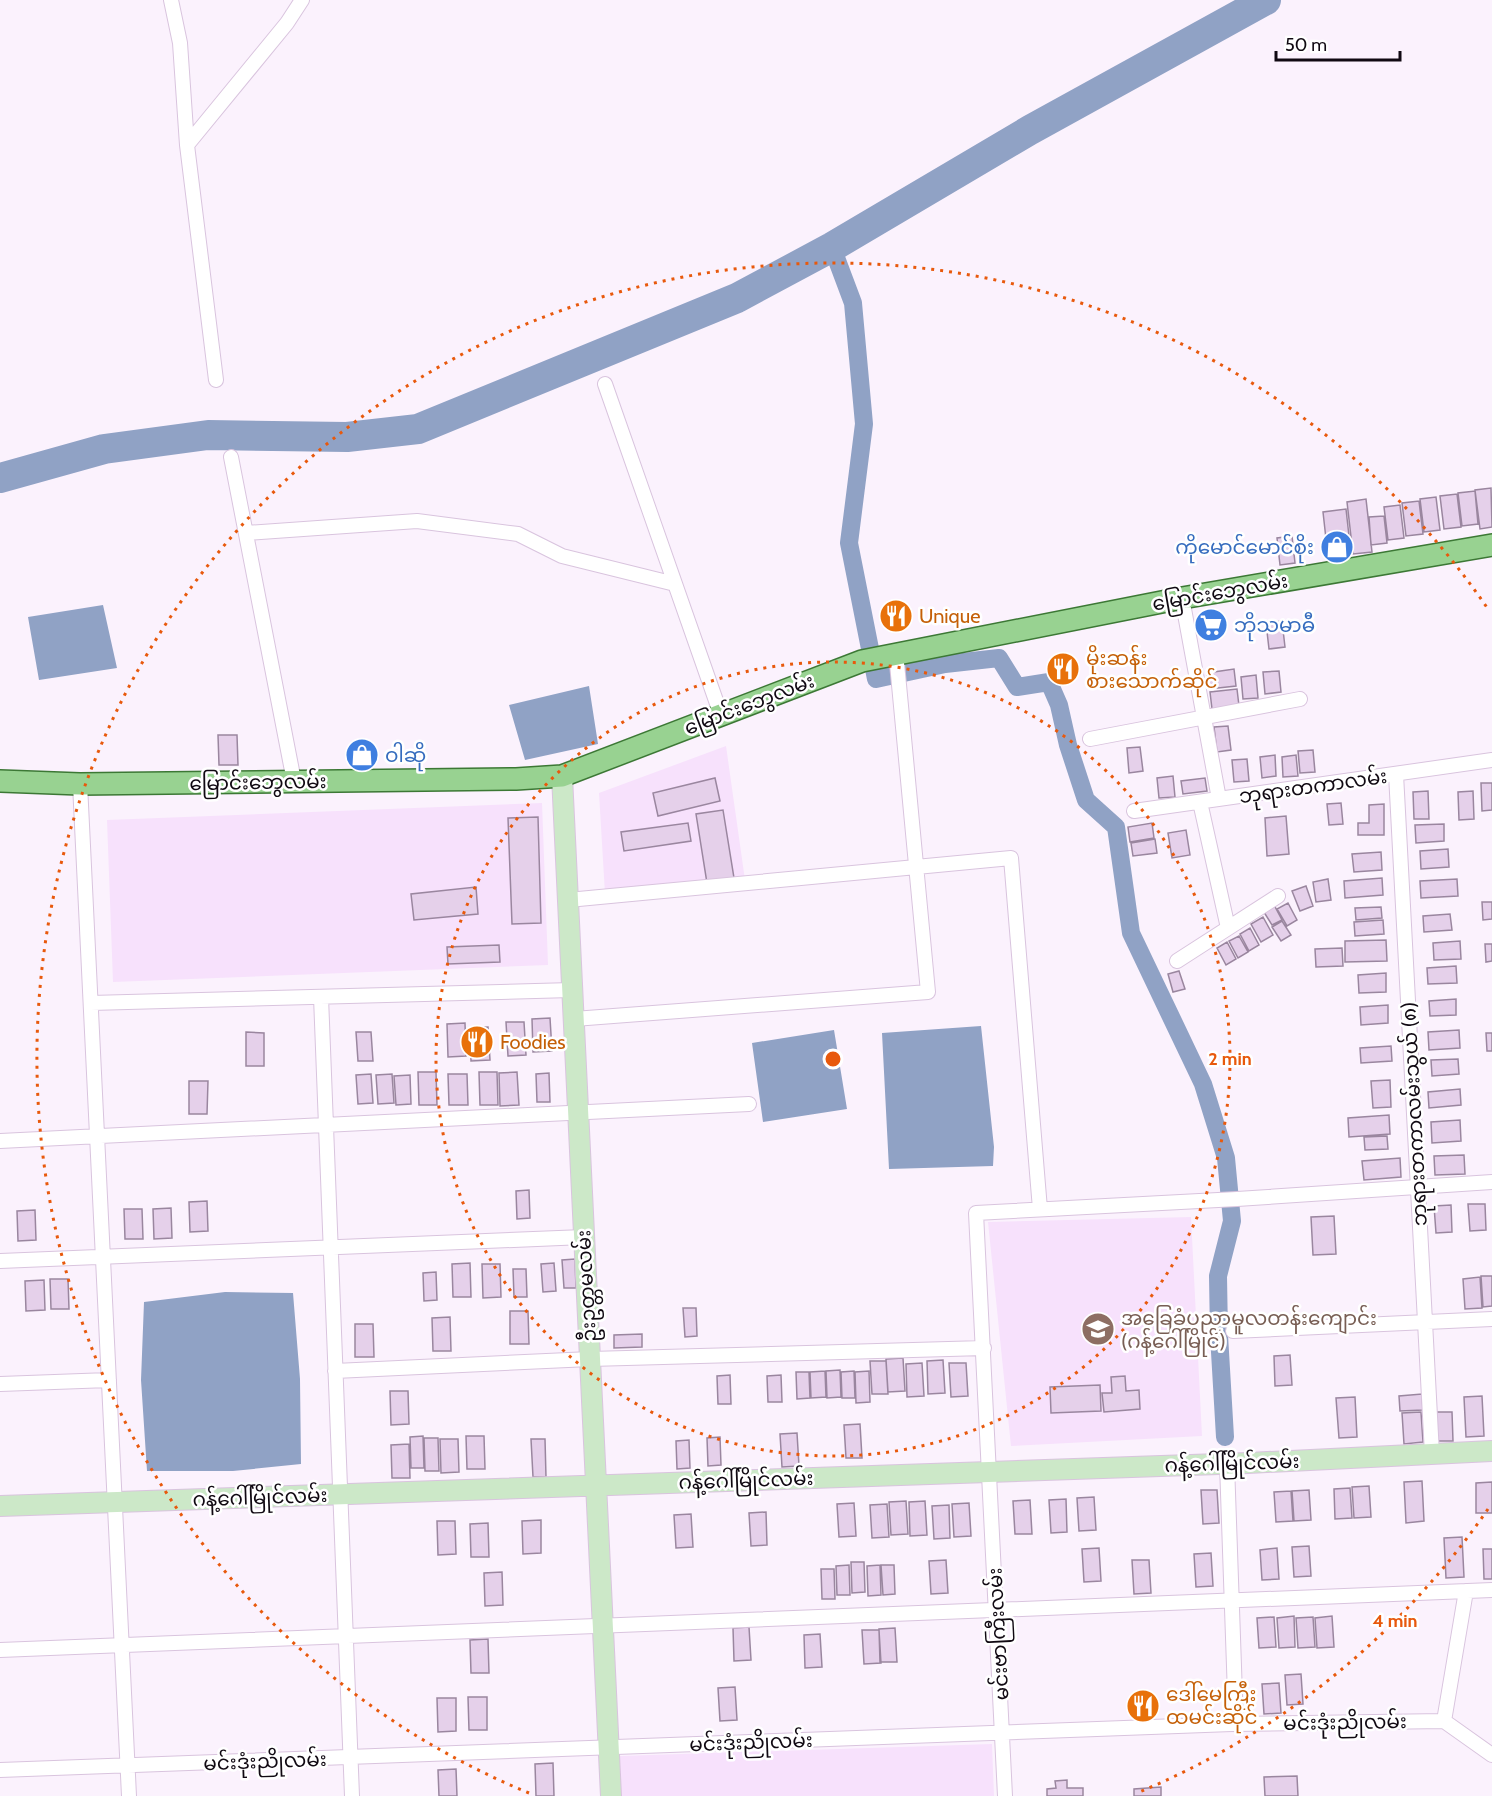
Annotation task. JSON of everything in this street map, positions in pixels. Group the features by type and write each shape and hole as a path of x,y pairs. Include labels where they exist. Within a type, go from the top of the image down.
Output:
{"main road":[{"name":"မြောင်းဘွေလမ်း","path":"0,782 80,784 516,779 562,776 721,714 888,664 1182,598 1492,544"}],"street":[{"path":"171,0 180,43 187,145 216,380"},
{"path":"187,145 287,23 302,0"},
{"path":"605,384 721,714"},
{"path":"231,457 294,781"},
{"path":"246,533 417,521 518,534 562,556 675,584"},
{"path":"1182,598 1219,799"},
{"path":"574,1019 928,992 917,868 888,664"},
{"path":"1090,739 1300,699"},
{"name":"ဘုရားတကာလမ်း","path":"1134,811 1492,760"},
{"name":"ဘုရားတကာလမ်းသွယ် (၈)","path":"1395,774 1432,1454"},
{"name":"ဦးဥတ္တမလမ်း","path":"562,776 611,1796"},
{"path":"80,784 129,1796"},
{"path":"1200,802 1228,928"},
{"path":"568,900 1011,858 1040,1209 1492,1182"},
{"path":"1177,961 1278,896"},
{"path":"91,1003 572,990"},
{"path":"321,997 352,1796"},
{"path":"0,1141 749,1104"},
{"name":"မင်းဗာကြီးလမ်း","path":"1005,1796 976,1213 1040,1209"},
{"path":"0,1261 584,1237"},
{"path":"1233,1331 1492,1319"},
{"path":"335,1371 590,1359 984,1348"},
{"path":"0,1384 109,1380"},
{"name":"ဂန့်ဂေါ်မြိုင်လမ်း","path":"0,1506 1235,1464 1492,1451"},
{"path":"1235,1464 1232,1599 1236,1724"},
{"path":"0,1650 1492,1590"},
{"path":"1466,1591 1444,1721 1492,1755"},
{"name":"မင်းဒုံးညိုလမ်း","path":"0,1770 1236,1724 1444,1721"}],"shaded area":[{"path":"726,746 745,880 605,894 599,793"},
{"path":"542,803 548,965 113,982 107,820"},
{"name":"အခြေခံပညာမူလတန်းကျောင်း (ဂန့်ဂေါ်မြိုင်)","path":"1191,1217 1202,1436 1011,1446 988,1222"},
{"path":"992,1744 994,1796 621,1796 620,1756"}],"water":[{"path":"103,605 117,668 39,680 28,617"},
{"path":"589,686 598,744 525,760 509,705"},
{"path":"981,1026 994,1147 993,1166 889,1169 882,1033"},
{"path":"834,1030 847,1109 763,1122 752,1043"},
{"path":"225,1292 293,1293 300,1379 301,1464 233,1471 147,1471 141,1380 144,1302"}],"building":[{"path":"1491,488 1492,527 1480,529 1475,490"},
{"path":"1475,491 1478,524 1462,526 1458,493"},
{"path":"1457,494 1461,527 1444,529 1440,496"},
{"path":"1436,497 1440,530 1424,532 1420,499"},
{"path":"1366,499 1372,552 1353,554 1347,502"},
{"path":"1419,501 1423,534 1406,536 1402,503"},
{"path":"1400,505 1404,538 1388,540 1384,507"},
{"path":"1346,509 1350,545 1327,548 1323,512"},
{"path":"1384,516 1387,543 1371,545 1369,517"},
{"path":"1292,536 1295,563 1280,565 1277,538"},
{"path":"1282,621 1285,647 1269,649 1266,623"},
{"path":"1234,669 1236,686 1209,689 1207,673"},
{"path":"1279,671 1281,692 1265,694 1263,672"},
{"path":"1256,675 1258,698 1243,699 1241,677"},
{"path":"1237,689 1239,706 1212,709 1210,692"},
{"path":"1228,726 1231,750 1217,752 1214,727"},
{"path":"218,735 237,735 238,765 219,765"},
{"path":"1140,747 1143,771 1129,773 1127,748"},
{"path":"1313,750 1315,772 1300,773 1298,751"},
{"path":"1275,755 1276,776 1262,778 1260,757"},
{"path":"1296,755 1298,776 1283,777 1282,757"},
{"path":"1247,759 1249,781 1234,782 1232,760"},
{"path":"1173,776 1175,797 1159,798 1157,778"},
{"path":"715,778 720,801 658,816 653,793"},
{"path":"1205,778 1207,791 1183,794 1181,781"},
{"path":"1481,783 1492,783 1492,810 1482,811"},
{"path":"1428,791 1429,819 1414,819 1413,792"},
{"path":"1473,791 1474,819 1459,820 1458,792"},
{"path":"1341,803 1343,824 1329,825 1327,804"},
{"path":"1384,804 1384,835 1358,835 1358,823 1369,823 1369,805"},
{"path":"723,810 734,878 707,883 696,814"},
{"path":"1286,816 1289,854 1267,856 1265,818"},
{"path":"538,817 541,923 512,924 508,818"},
{"path":"688,823 691,841 624,851 621,832"},
{"path":"1152,823 1154,838 1130,842 1128,827"},
{"path":"1444,824 1444,841 1416,843 1415,825"},
{"path":"1186,830 1190,855 1172,858 1168,833"},
{"path":"1155,839 1157,853 1133,856 1131,843"},
{"path":"1448,849 1449,867 1421,869 1420,851"},
{"path":"1381,852 1382,870 1354,872 1352,854"},
{"path":"1382,878 1383,895 1345,898 1344,881"},
{"path":"1328,879 1331,900 1316,902 1313,882"},
{"path":"1457,879 1458,896 1421,898 1420,881"},
{"path":"1306,886 1313,906 1300,911 1292,891"},
{"path":"476,887 478,914 414,920 411,894"},
{"path":"1482,902 1492,902 1492,919 1483,920"},
{"path":"1273,903 1282,920 1272,925 1262,909"},
{"path":"1288,903 1297,920 1287,926 1277,909"},
{"path":"1381,907 1382,918 1356,920 1355,908"},
{"path":"1450,914 1452,930 1424,932 1423,916"},
{"path":"1263,917 1273,935 1261,942 1251,924"},
{"path":"1383,920 1384,934 1355,936 1354,922"},
{"path":"1282,921 1291,935 1281,941 1272,927"},
{"path":"1250,928 1259,945 1249,951 1240,934"},
{"path":"1239,936 1248,952 1238,958 1229,941"},
{"path":"1386,940 1387,961 1345,962 1345,941"},
{"path":"1460,941 1461,959 1434,960 1433,943"},
{"path":"1227,942 1236,959 1226,965 1217,948"},
{"path":"1485,944 1492,944 1492,961 1486,962"},
{"path":"499,945 500,962 448,964 447,947"},
{"path":"1342,948 1343,966 1316,967 1315,949"},
{"path":"1456,966 1457,983 1428,984 1427,968"},
{"path":"1179,971 1185,989 1173,992 1168,974"},
{"path":"1386,973 1386,992 1359,993 1358,975"},
{"path":"1456,999 1456,1015 1430,1016 1429,1001"},
{"path":"1388,1005 1388,1023 1361,1025 1360,1007"},
{"path":"550,1018 552,1051 533,1052 532,1019"},
{"path":"506,1022 524,1022 526,1055 508,1056"},
{"path":"465,1023 466,1056 448,1057 447,1024"},
{"path":"488,1027 490,1060 471,1061 470,1028"},
{"path":"1459,1030 1460,1048 1429,1050 1428,1032"},
{"path":"246,1032 264,1033 264,1066 246,1066"},
{"path":"356,1032 371,1032 373,1061 358,1061"},
{"path":"1486,1033 1492,1033 1492,1051 1487,1051"},
{"path":"1391,1046 1392,1061 1361,1063 1360,1048"},
{"path":"1458,1059 1459,1074 1432,1076 1431,1060"},
{"path":"418,1072 436,1072 437,1105 419,1105"},
{"path":"479,1072 497,1072 498,1105 480,1105"},
{"path":"517,1072 519,1105 500,1106 499,1073"},
{"path":"549,1073 550,1102 537,1102 536,1074"},
{"path":"371,1074 373,1103 358,1104 356,1075"},
{"path":"392,1074 394,1103 378,1104 376,1075"},
{"path":"448,1074 467,1074 468,1105 449,1105"},
{"path":"410,1075 411,1104 396,1105 394,1076"},
{"path":"1390,1080 1391,1107 1373,1108 1371,1081"},
{"path":"189,1081 208,1081 207,1114 189,1114"},
{"path":"1460,1089 1461,1105 1429,1108 1428,1092"},
{"path":"1389,1115 1390,1134 1349,1137 1348,1118"},
{"path":"1460,1120 1461,1141 1432,1143 1431,1122"},
{"path":"1387,1136 1388,1149 1365,1150 1364,1137"},
{"path":"1464,1155 1465,1174 1435,1175 1434,1156"},
{"path":"1400,1158 1401,1177 1364,1180 1362,1161"},
{"path":"529,1190 530,1218 517,1219 516,1191"},
{"path":"207,1201 208,1231 190,1232 189,1202"},
{"path":"1468,1204 1485,1204 1486,1230 1470,1231"},
{"path":"1451,1205 1452,1232 1436,1233 1434,1206"},
{"path":"171,1208 172,1238 154,1239 153,1209"},
{"path":"124,1209 142,1209 143,1239 125,1239"},
{"path":"35,1210 36,1240 18,1241 17,1211"},
{"path":"1334,1216 1336,1254 1313,1255 1311,1217"},
{"path":"575,1259 576,1288 564,1288 562,1260"},
{"path":"470,1263 471,1297 453,1297 452,1264"},
{"path":"554,1263 556,1291 543,1292 541,1264"},
{"path":"482,1264 500,1264 501,1297 483,1298"},
{"path":"513,1269 526,1269 527,1297 514,1297"},
{"path":"436,1272 437,1300 424,1301 423,1273"},
{"path":"1481,1276 1492,1276 1492,1306 1483,1307"},
{"path":"1480,1277 1482,1308 1465,1309 1463,1279"},
{"path":"50,1279 68,1279 69,1309 51,1309"},
{"path":"44,1280 45,1310 26,1311 25,1281"},
{"path":"683,1308 696,1308 697,1336 685,1337"},
{"path":"510,1311 528,1311 529,1344 510,1344"},
{"path":"450,1317 451,1351 433,1351 432,1318"},
{"path":"355,1324 373,1324 374,1357 355,1357"},
{"path":"642,1334 642,1347 614,1348 614,1335"},
{"path":"1290,1355 1292,1385 1275,1386 1274,1356"},
{"path":"903,1358 905,1391 888,1392 886,1359"},
{"path":"943,1360 945,1393 928,1394 927,1361"},
{"path":"870,1361 886,1361 888,1394 872,1394"},
{"path":"922,1363 924,1396 907,1397 906,1364"},
{"path":"949,1363 966,1363 968,1396 951,1397"},
{"path":"840,1370 841,1397 827,1398 826,1371"},
{"path":"825,1371 826,1397 811,1398 810,1372"},
{"path":"854,1371 855,1398 842,1398 841,1372"},
{"path":"869,1371 870,1402 856,1403 855,1372"},
{"path":"796,1372 809,1372 810,1398 797,1399"},
{"path":"730,1375 731,1404 718,1404 717,1376"},
{"path":"781,1375 782,1402 768,1402 767,1376"},
{"path":"1125,1376 1126,1391 1139,1390 1140,1409 1104,1412 1102,1393 1112,1393 1111,1377"},
{"path":"1100,1385 1101,1411 1051,1413 1050,1387"},
{"path":"390,1391 408,1391 409,1424 391,1425"},
{"path":"1422,1394 1423,1410 1400,1411 1399,1396"},
{"path":"1482,1396 1484,1436 1466,1437 1464,1397"},
{"path":"1355,1397 1357,1437 1339,1438 1336,1398"},
{"path":"1421,1412 1423,1442 1404,1444 1402,1413"},
{"path":"1434,1412 1452,1412 1453,1441 1435,1441"},
{"path":"860,1424 862,1458 846,1458 844,1425"},
{"path":"797,1433 799,1466 782,1467 780,1434"},
{"path":"423,1436 424,1468 411,1468 410,1437"},
{"path":"466,1436 484,1436 485,1469 467,1469"},
{"path":"720,1437 721,1465 708,1466 707,1438"},
{"path":"424,1438 438,1438 439,1471 425,1471"},
{"path":"440,1439 458,1439 459,1472 441,1473"},
{"path":"531,1439 545,1439 546,1477 533,1477"},
{"path":"689,1440 690,1468 677,1469 676,1441"},
{"path":"409,1444 410,1478 392,1478 391,1445"},
{"path":"1422,1481 1424,1521 1406,1523 1404,1482"},
{"path":"1492,1482 1492,1513 1476,1513 1476,1483"},
{"path":"1369,1486 1371,1517 1354,1518 1352,1487"},
{"path":"1350,1488 1352,1518 1335,1519 1334,1489"},
{"path":"1201,1490 1217,1490 1219,1523 1203,1524"},
{"path":"1309,1490 1311,1520 1294,1521 1292,1491"},
{"path":"1291,1491 1293,1521 1276,1522 1274,1492"},
{"path":"1094,1497 1096,1530 1079,1531 1077,1498"},
{"path":"1066,1499 1067,1532 1051,1533 1049,1500"},
{"path":"1030,1500 1032,1534 1015,1534 1013,1501"},
{"path":"906,1501 908,1534 891,1535 889,1502"},
{"path":"925,1501 927,1535 910,1536 909,1502"},
{"path":"854,1503 856,1536 839,1537 837,1504"},
{"path":"969,1503 971,1536 954,1537 952,1504"},
{"path":"887,1504 889,1537 872,1538 870,1505"},
{"path":"949,1505 950,1538 934,1539 932,1506"},
{"path":"766,1512 767,1545 751,1546 749,1513"},
{"path":"691,1514 693,1547 676,1548 674,1515"},
{"path":"541,1520 541,1553 523,1554 522,1521"},
{"path":"437,1521 455,1521 456,1554 438,1555"},
{"path":"488,1523 489,1557 471,1557 470,1524"},
{"path":"1462,1537 1464,1577 1446,1578 1444,1538"},
{"path":"1309,1546 1311,1576 1294,1577 1292,1547"},
{"path":"1099,1548 1101,1581 1084,1582 1082,1549"},
{"path":"1277,1548 1279,1579 1262,1580 1260,1550"},
{"path":"1483,1549 1492,1549 1492,1579 1484,1579"},
{"path":"1211,1553 1213,1586 1196,1587 1194,1554"},
{"path":"946,1560 948,1593 931,1594 929,1561"},
{"path":"1132,1560 1149,1560 1151,1593 1134,1594"},
{"path":"851,1562 864,1562 865,1592 852,1593"},
{"path":"849,1565 850,1595 837,1595 836,1566"},
{"path":"880,1565 881,1595 868,1596 867,1566"},
{"path":"881,1565 894,1565 895,1594 883,1595"},
{"path":"821,1569 834,1569 835,1599 822,1599"},
{"path":"502,1572 503,1605 485,1606 484,1573"},
{"path":"1294,1616 1295,1647 1279,1648 1277,1618"},
{"path":"1332,1616 1334,1647 1317,1648 1315,1618"},
{"path":"1274,1617 1276,1647 1259,1648 1257,1618"},
{"path":"1313,1617 1315,1647 1298,1648 1296,1618"},
{"path":"749,1627 751,1660 734,1661 733,1628"},
{"path":"895,1628 897,1662 880,1662 879,1629"},
{"path":"862,1630 879,1630 881,1663 864,1664"},
{"path":"820,1634 822,1667 805,1668 804,1635"},
{"path":"488,1639 489,1673 471,1673 470,1640"},
{"path":"1301,1674 1303,1704 1287,1705 1285,1675"},
{"path":"1279,1683 1281,1713 1264,1714 1262,1684"},
{"path":"735,1687 737,1720 720,1721 718,1688"},
{"path":"468,1697 487,1697 487,1730 469,1730"},
{"path":"437,1698 456,1698 456,1731 438,1732"},
{"path":"553,1763 554,1796 536,1796 535,1764"},
{"path":"456,1769 457,1796 439,1796 438,1770"},
{"path":"1297,1776 1298,1796 1265,1796 1264,1777"},
{"path":"1067,1780 1067,1788 1083,1788 1083,1796 1047,1796 1047,1789 1056,1788 1055,1781"},
{"path":"1161,1787 1161,1796 1134,1796 1134,1789"}],"waterway":[{"path":"0,478 104,449 208,435 347,437 418,429 737,298 832,247 1030,130 1266,0"},
{"path":"832,247 853,303 864,424 849,543 876,679 945,664 999,658 1017,687 1049,682 1059,705 1068,745 1086,800 1116,827 1131,933 1203,1084 1226,1158 1232,1221 1218,1276 1225,1437"}],"place":[{"name":"ကိုမောင်မောင်စိုး","path":"1337,547"},
{"name":"Unique","path":"896,616"},
{"name":"ဘိုသမာဓီ","path":"1211,625"},
{"name":"မိုးဆန်း စားသောက်ဆိုင်","path":"1063,669"},
{"name":"ဝါဆို","path":"362,755"},
{"name":"Foodies","path":"477,1042"},
{"name":"အခြေခံပညာမူလတန်းကျောင်း (ဂန့်ဂေါ်မြိုင်)","path":"1098,1329"},
{"name":"ဒေါ်မေကြီး ထမင်းဆိုင်","path":"1143,1706"}]}
